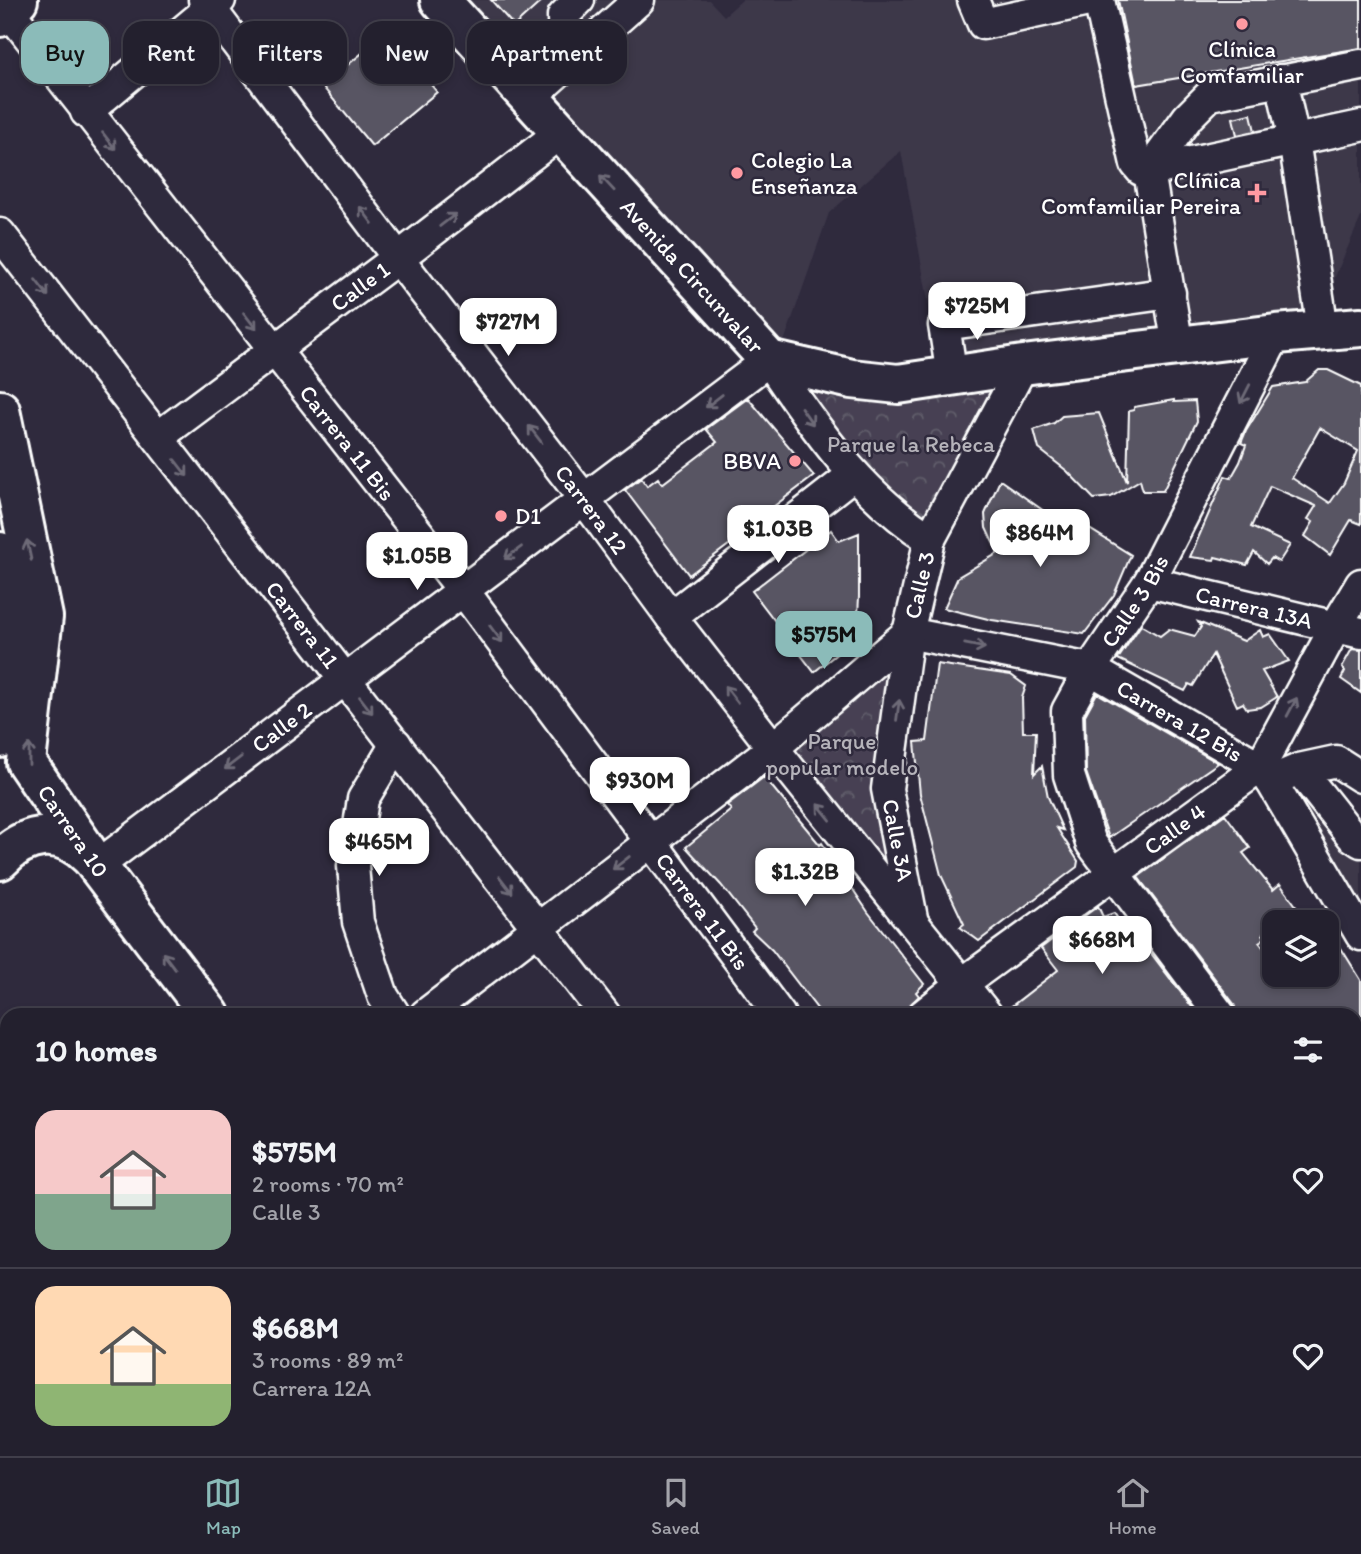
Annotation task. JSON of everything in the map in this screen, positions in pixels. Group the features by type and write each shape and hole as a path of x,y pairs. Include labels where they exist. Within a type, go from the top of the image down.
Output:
{"main road":[{"name":"Avenida Circunvalar","path":"440,0 773,361 852,379 898,384 1023,365 1276,334 1361,327"},
{"path":"0,410 19,616 0,738"},
{"path":"0,552 19,616"},
{"name":"Carrera 10","path":"19,616 26,762 97,866 205,1008"},
{"path":"0,860 25,839 58,838 74,844 97,866"}],"street":[{"path":"563,21 563,16 579,0"},
{"path":"615,21 639,0"},
{"path":"973,0 983,24 1093,0"},
{"path":"1099,0 1136,164 1141,170 1149,171 1361,125"},
{"path":"86,111 212,3"},
{"name":"Carrera 12","path":"212,3 398,258 585,500 671,617 983,1008"},
{"name":"Carrera 11 Bis","path":"8,9 273,351 463,590 775,1008"},
{"path":"1178,347 1149,171 1188,117 1210,95 1361,65"},
{"path":"1281,80 1294,140 1323,329"},
{"path":"529,98 544,84"},
{"name":"Calle 1","path":"158,437 560,133"},
{"name":"Carrera 11","path":"0,234 600,1008"},
{"path":"951,376 944,325 1170,293"},
{"name":"Calle 3 Bis","path":"1215,1008 1091,843 1069,775 1067,711 1090,669 1149,582 1276,334"},
{"path":"773,361 811,424 855,474 901,520 930,539"},
{"name":"Calle 2","path":"97,866 345,678 773,361"},
{"name":"Calle 3","path":"434,1008 773,748 908,634 930,539 1023,365"},
{"path":"671,617 855,474"},
{"name":"Carrera 13A","path":"1149,582 1348,629"},
{"name":"Calle 4","path":"932,1008 1115,872 1265,774 1348,629 1361,584"},
{"name":"Carrera 12 Bis","path":"908,634 1090,669 1265,774 1361,934"},
{"name":"Calle 3A","path":"908,634 887,789 913,922"},
{"path":"391,1008 383,996 358,922 353,866 363,799 397,744"},
{"path":"1265,774 1336,761 1361,777"},
{"path":"1299,769 1352,836 1361,842"}],"shaded area":[{"path":"440,0 709,0 724,16 742,0 1361,0 1361,217 1335,277 1323,329 942,378 901,151 829,213 777,362 518,84 627,84 627,21 467,21 467,29"},
{"path":"1299,769 1361,842 1361,935 1271,781"}],"green space":[{"name":"Parque la Rebeca","path":"777,362 852,379 1023,365 930,539 901,520"},
{"name":"Parque popular modelo","path":"908,633 887,789 913,922 773,748"}],"building":[{"path":"491,0 543,0 520,21 510,21"},
{"name":"Clínica Comfamiliar","path":"1118,0 1361,0 1361,48 1136,85"},
{"path":"361,54 361,84 430,84 437,92 372,146 322,86 347,84 347,66"},
{"path":"1251,114 1255,131 1237,135 1233,118"},
{"path":"1319,370 1328,370 1361,386 1361,524 1351,520 1330,555 1305,536 1313,522 1308,519 1316,506 1270,486 1251,527 1290,545 1279,562 1272,558 1267,564 1254,552 1247,565 1215,557 1214,560 1190,557 1225,476 1231,478 1240,462 1246,445 1241,443 1246,431 1273,387 1305,382","holes":["1320,428 1358,451 1344,483 1330,503 1292,478"]},
{"path":"748,398 814,476 769,510 771,513 689,575 625,490 641,478 647,486 658,478 662,484 717,442 706,429"},
{"path":"1174,400 1195,401 1197,421 1163,491 1143,491 1140,480 1111,497 1094,499 1067,471 1039,449 1034,430 1054,423 1062,416 1099,413 1127,482 1129,411 1134,410 1134,407"},
{"path":"1000,480 1054,518 1062,512 1131,555 1114,595 1084,634 992,620 944,608 958,577 998,553 986,528 985,514"},
{"path":"831,530 839,541 859,533 857,632 839,641 844,648 814,672 752,591"},
{"path":"1198,622 1244,641 1260,630 1263,637 1270,634 1289,661 1262,671 1277,697 1261,707 1247,709 1243,703 1237,706 1213,654 1193,686 1189,684 1185,691 1118,659 1141,625 1160,636 1169,629 1195,636 1201,627"},
{"path":"1352,649 1361,650 1361,693 1341,679 1345,671 1342,667"},
{"path":"937,664 1011,675 1026,686 1022,698 1023,732 1036,732 1034,774 1042,766 1048,797 1063,830 1057,828 1078,861 1077,867 979,941 960,927 964,924 941,875 920,794 915,742 927,741"},
{"path":"1097,693 1218,763 1109,838 1086,772 1085,715"},
{"path":"764,777 820,845 822,843 868,912 924,984 916,992 919,996 907,1008 817,1008 772,950 752,931 755,928 721,885 686,847 731,810 727,805"},
{"path":"1225,814 1250,848 1243,853 1273,890 1280,884 1297,907 1293,910 1262,910 1262,940 1259,942 1262,946 1262,987 1339,987 1339,945 1361,980 1361,1008 1235,1008 1138,877"},
{"path":"1098,906 1103,917 1114,913 1137,947 1143,943 1193,1008 1009,1008 1058,970 1041,948"}],"place":[{"name":"Clínica Comfamiliar","path":"1242,24"},
{"name":"Colegio La Enseñanza","path":"737,173"},
{"name":"Clínica Comfamiliar Pereira","path":"1257,193"},
{"name":"BBVA","path":"795,461"},
{"name":"D1","path":"501,516"}]}
